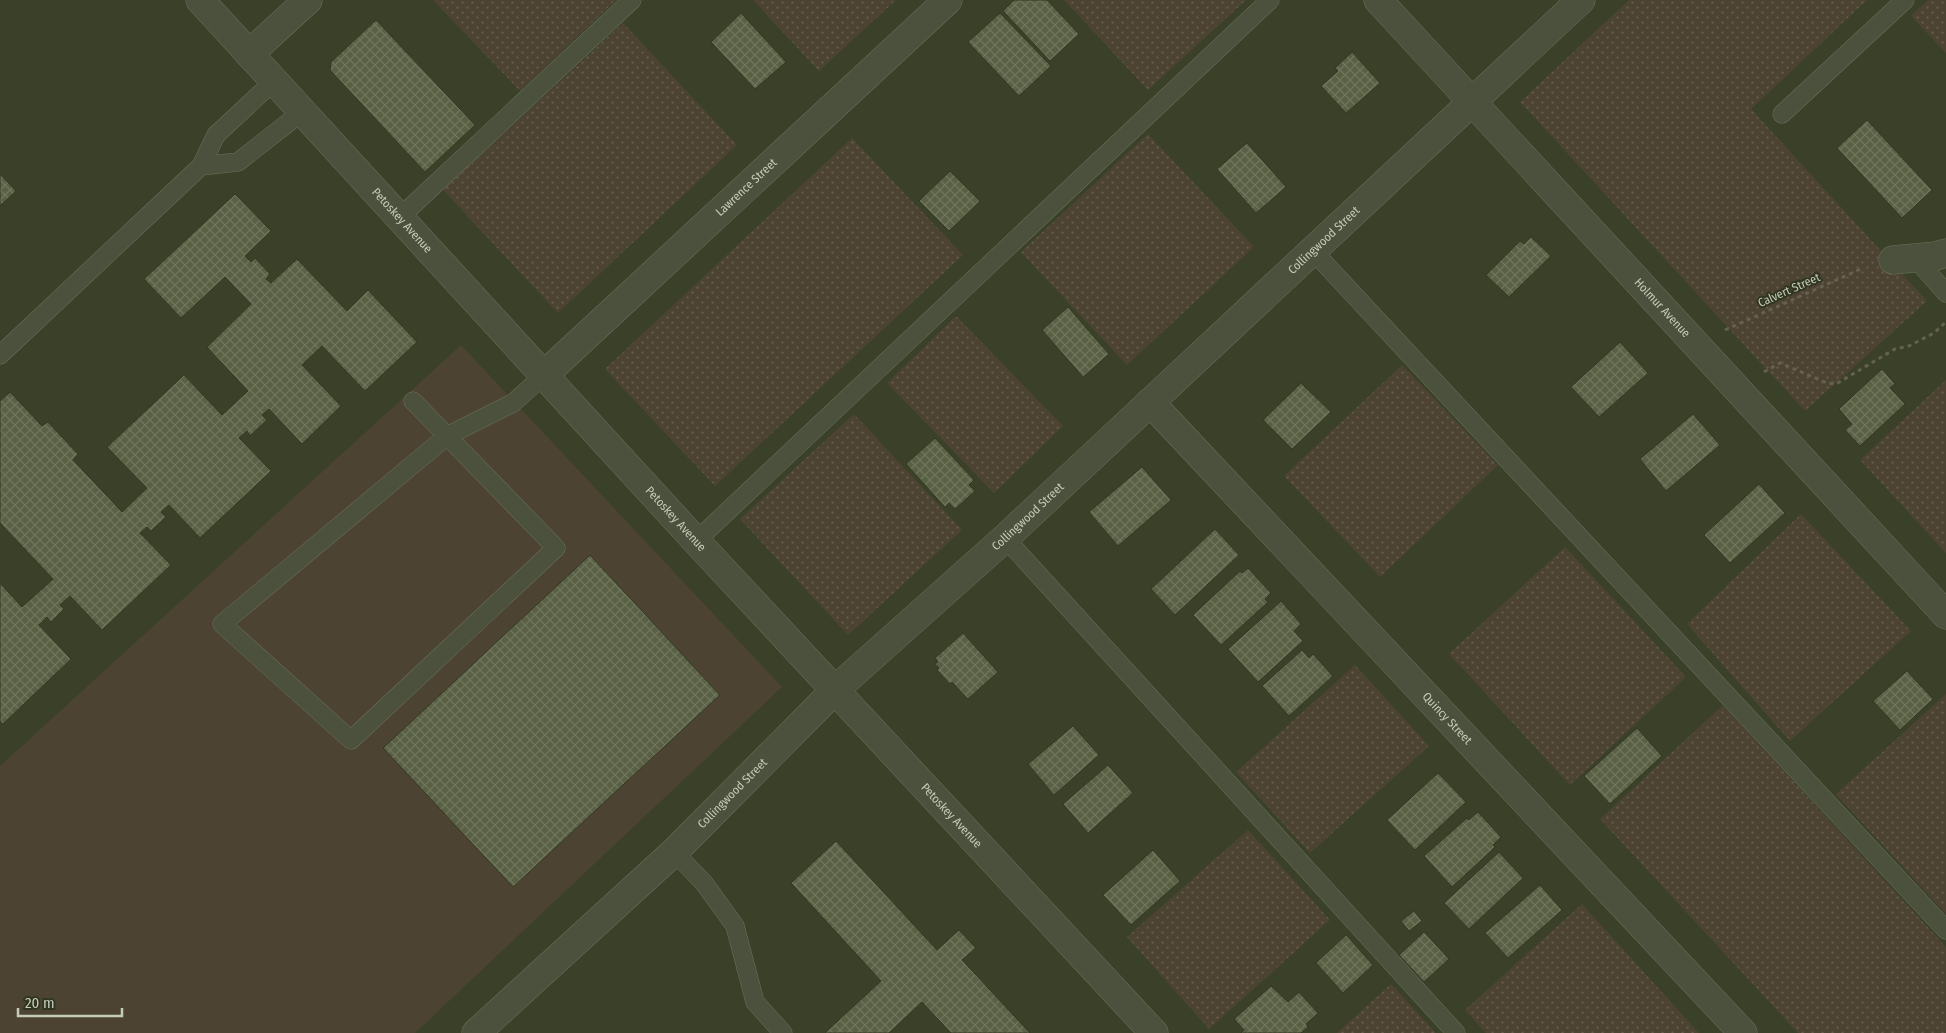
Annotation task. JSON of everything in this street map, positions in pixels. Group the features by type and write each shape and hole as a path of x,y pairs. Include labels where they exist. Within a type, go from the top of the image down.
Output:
{"street":[{"name":"Petoskey Avenue","path":"200,0 696,541 836,689 1154,1033"},
{"path":"249,54 308,0"},
{"name":"Lawrence Street","path":"544,375 948,0"},
{"name":"Holmur Avenue","path":"1378,0 1946,615"},
{"name":"Collingwood Street","path":"476,1033 674,852 836,689 1005,538 1581,0"},
{"path":"1904,259 1936,256 1946,253"},
{"name":"Quincy Street","path":"1150,402 1743,1033"}],"lane":[{"path":"399,218 632,0"},
{"path":"696,541 1270,0"},
{"path":"1782,114 1905,0"},
{"path":"0,355 201,166 216,135 274,81"},
{"path":"201,166 238,162 302,112"},
{"path":"1313,251 1946,930"},
{"path":"1904,259 1946,293"},
{"path":"413,401 447,436 556,548 351,740 222,624 447,436 513,403 544,375"},
{"path":"1005,538 1456,1033"},
{"path":"674,852 704,882 735,926 755,1002 783,1033"}],"path":[{"name":"Calvert Street","path":"1696,346 1743,320 1853,271 1874,264 1904,259"},
{"path":"1737,389 1780,363 1827,383 1836,384 1895,349 1909,346 1934,333 1946,322"}],"shaded area":[{"path":"433,0 616,0 520,91"},
{"path":"753,0 896,0 819,71"},
{"path":"1064,0 1246,0 1148,90"},
{"path":"1629,0 1867,0 1751,109 1927,301 1805,411 1520,102"},
{"path":"1928,0 1946,0 1946,53 1911,16"},
{"path":"623,23 737,145 558,313 443,190"},
{"path":"1148,134 1254,247 1127,365 1021,252"},
{"path":"852,138 963,255 715,486 605,369"},
{"path":"956,316 1063,426 994,493 887,383"},
{"path":"461,345 782,687 415,1033 0,1033 0,766"},
{"path":"1402,365 1498,465 1380,577 1284,476"},
{"path":"1946,380 1946,553 1860,460"},
{"path":"854,414 962,530 848,635 740,519"},
{"path":"1801,514 1911,631 1790,741 1687,624"},
{"path":"1565,547 1686,677 1570,785 1449,654"},
{"path":"1355,665 1429,746 1310,853 1236,772"},
{"path":"1946,694 1946,914 1836,794"},
{"path":"1723,705 1946,947 1946,1033 1798,1033 1600,819"},
{"path":"1248,830 1330,920 1209,1029 1127,937"},
{"path":"1582,904 1699,1033 1486,1033 1465,1010"},
{"path":"1391,984 1436,1033 1337,1033"}],"building":[{"path":"1014,0 1047,0 1079,34 1050,61 1003,11"},
{"path":"741,13 786,62 755,89 711,42"},
{"path":"1000,13 1051,66 1019,96 968,42"},
{"path":"376,20 475,125 425,172 330,70 331,62"},
{"path":"1352,52 1380,83 1346,113 1321,86 1338,71 1335,68"},
{"path":"1867,120 1932,190 1902,218 1837,148"},
{"path":"1247,143 1286,187 1256,213 1217,169"},
{"path":"950,171 980,201 949,231 919,201"},
{"path":"0,174 16,191 0,206"},
{"path":"235,194 271,231 245,256 251,262 255,258 270,274 266,279 271,283 297,259 347,311 368,290 417,342 365,391 322,346 302,365 341,406 302,444 269,409 262,415 267,420 250,436 247,431 239,438 271,471 200,538 169,505 161,512 166,517 151,531 147,527 140,533 171,565 102,630 70,596 60,605 64,609 51,622 47,617 39,625 71,659 3,724 0,721 0,583 22,607 53,579 0,523 0,401 10,392 42,426 48,422 78,454 73,460 122,512 147,488 107,447 184,375 222,415 248,391 207,347 251,304 225,277 181,318 144,279"},
{"path":"1531,237 1551,256 1509,297 1486,275 1520,241 1524,244"},
{"path":"1068,307 1109,354 1083,377 1042,330"},
{"path":"1620,342 1648,373 1599,417 1571,387"},
{"path":"1882,369 1895,384 1890,388 1905,404 1860,446 1845,430 1852,424 1839,409"},
{"path":"1301,383 1331,412 1292,449 1263,420"},
{"path":"1693,414 1720,445 1666,491 1640,459"},
{"path":"935,438 974,480 969,485 975,491 955,509 949,503 945,507 906,464"},
{"path":"1142,467 1171,500 1118,546 1089,512"},
{"path":"1759,484 1785,513 1730,563 1704,535"},
{"path":"1215,529 1239,555 1175,615 1151,589"},
{"path":"590,555 720,695 513,887 383,748"},
{"path":"1248,568 1271,593 1265,599 1268,602 1221,645 1193,615 1240,571 1242,573"},
{"path":"1281,601 1301,624 1294,631 1303,641 1258,682 1228,649"},
{"path":"963,633 998,672 968,699 952,682 950,684 937,670 939,668 935,664 938,662 935,658"},
{"path":"1302,650 1309,658 1313,654 1333,676 1289,716 1262,686"},
{"path":"1907,671 1933,699 1900,730 1873,701"},
{"path":"1073,726 1099,755 1054,795 1028,764"},
{"path":"1637,728 1662,756 1610,804 1584,776"},
{"path":"1108,765 1133,793 1088,833 1063,804"},
{"path":"1438,773 1466,802 1415,850 1387,820"},
{"path":"1478,812 1501,837 1493,845 1495,847 1452,887 1424,856 1467,818 1469,820"},
{"path":"836,841 937,950 959,930 976,948 962,960 1030,1033 951,1033 922,1002 889,1033 825,1033 881,981 791,883"},
{"path":"1153,850 1180,881 1131,925 1103,895"},
{"path":"1499,852 1523,878 1469,929 1444,903"},
{"path":"1540,885 1562,910 1508,958 1485,933"},
{"path":"1414,911 1422,921 1409,931 1401,921"},
{"path":"1424,932 1449,959 1424,982 1399,955"},
{"path":"1346,935 1373,965 1343,993 1316,963"},
{"path":"1271,986 1288,1002 1299,992 1318,1013 1306,1024 1308,1027 1301,1033 1241,1033 1244,1030 1234,1019"}]}
